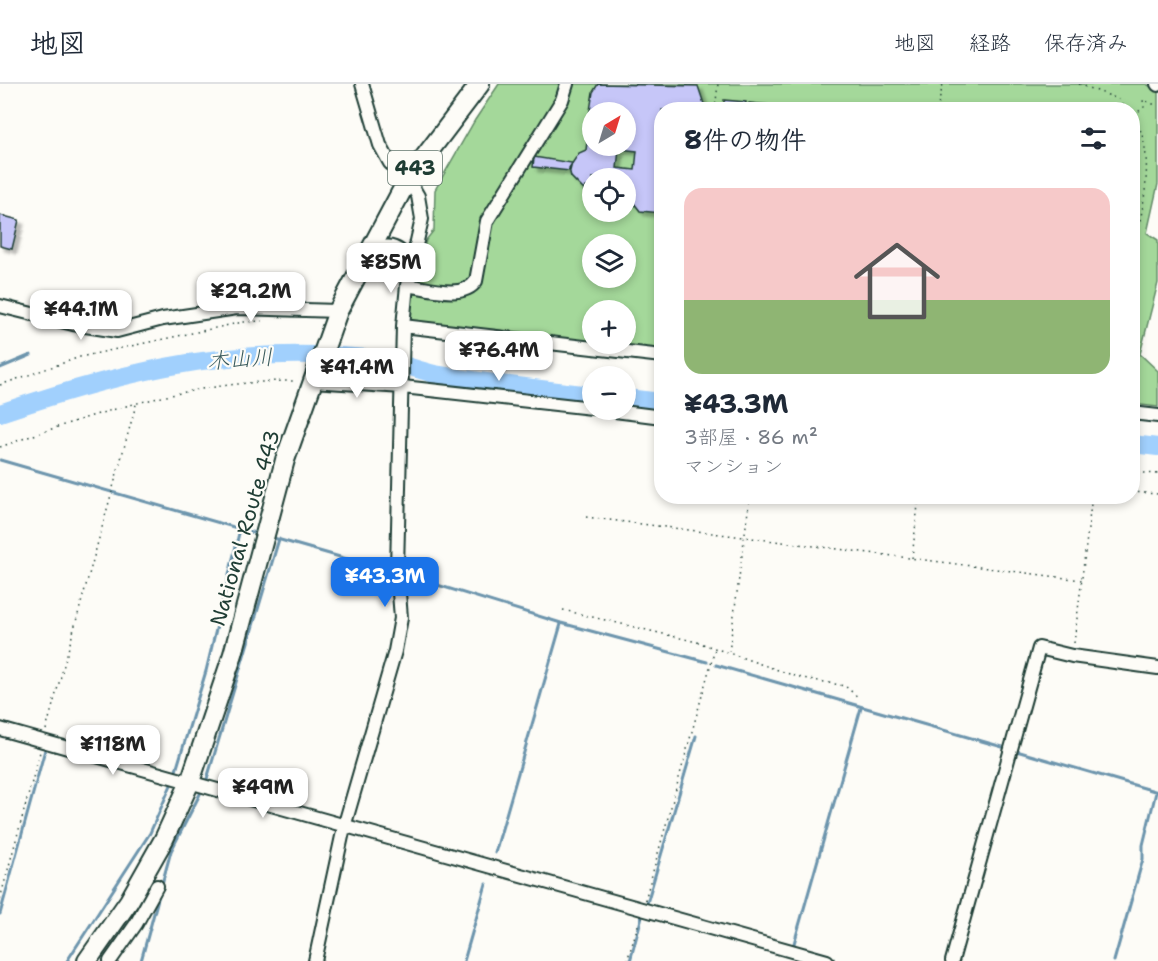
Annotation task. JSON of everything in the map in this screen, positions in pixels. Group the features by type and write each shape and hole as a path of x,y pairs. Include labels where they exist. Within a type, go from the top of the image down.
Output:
{"highway":[{"name":"National Route 443","path":"87,961 136,906 190,782 220,697 285,460 337,315 362,261 408,178 480,84"}],"street":[{"path":"315,961 344,827 395,651 401,618 397,568 403,328 407,285 422,219 418,196 408,178 390,163 380,145 362,84"},
{"path":"407,285 462,292 476,281 486,221 562,100 567,84"},
{"path":"362,261 373,251 391,246 400,250 411,266"},
{"path":"0,306 73,324 117,331 163,319 237,308 337,315"},
{"path":"403,328 654,355"},
{"path":"313,381 403,387 582,407"},
{"path":"636,414 654,416"},
{"path":"1140,414 1158,416"},
{"path":"952,961 1039,648 1072,656 1158,668"},
{"path":"0,729 827,961"},
{"path":"110,961 136,906 157,886"}],"path":[{"path":"716,102 718,84"},
{"path":"939,102 943,84"},
{"path":"1079,84 1121,102"},
{"path":"1140,109 1143,107 1143,100 1158,106"},
{"path":"1140,125 1146,135"},
{"path":"1140,222 1149,185"},
{"path":"0,384 80,357 243,322 264,321"},
{"path":"0,447 137,401 229,386 313,381"},
{"path":"0,899 137,401"},
{"path":"1140,473 1158,474"},
{"path":"1140,493 1158,494"},
{"path":"729,653 749,504"},
{"path":"912,559 918,504"},
{"path":"1072,656 1091,504"},
{"path":"586,517 744,539 1082,580"},
{"path":"563,610 671,635 798,677 845,686 859,698"},
{"path":"627,961 715,649"}],"green space":[{"path":"499,84 1146,84 1158,90 1158,184 1147,233 1158,240 1158,283 1140,354 1140,102 654,102 654,350 636,348 636,300 582,300 582,342 409,322 417,274 426,240 434,230 435,190 475,120"},
{"path":"1140,354 1158,371 1158,407 1140,405"}],"building":[{"path":"598,84 698,86 703,102 654,102 654,212 640,211 636,206 636,102 591,102 593,92"},
{"path":"582,152 582,156 618,156 617,168 582,168 582,188 571,177 569,168"},
{"path":"534,157 572,163 570,171 533,167"},
{"path":"0,215 19,220 12,249 0,246"}],"waterway":[{"path":"0,368 31,355"},
{"name":"木山川","path":"0,413 95,383 140,372 231,358 278,355 327,355 378,359 435,374 582,394"},
{"name":"木山川","path":"636,399 654,401"},
{"name":"木山川","path":"1140,445 1158,447"},
{"path":"0,460 258,534"},
{"path":"175,774 206,671 240,529"},
{"path":"270,537 389,571"},
{"path":"207,779 279,539"},
{"path":"405,575 561,623 707,662"},
{"path":"495,853 561,624"},
{"path":"716,665 1006,748"},
{"path":"793,947 861,708"},
{"path":"647,903 696,736"},
{"path":"0,914 46,746"},
{"path":"1013,750 1158,792"},
{"path":"67,961 150,833 171,785"},
{"path":"1114,961 1143,859 1143,845 1156,792"},
{"path":"141,961 171,851 200,794"},
{"path":"464,961 486,884"},
{"path":"630,961 642,916"}]}
